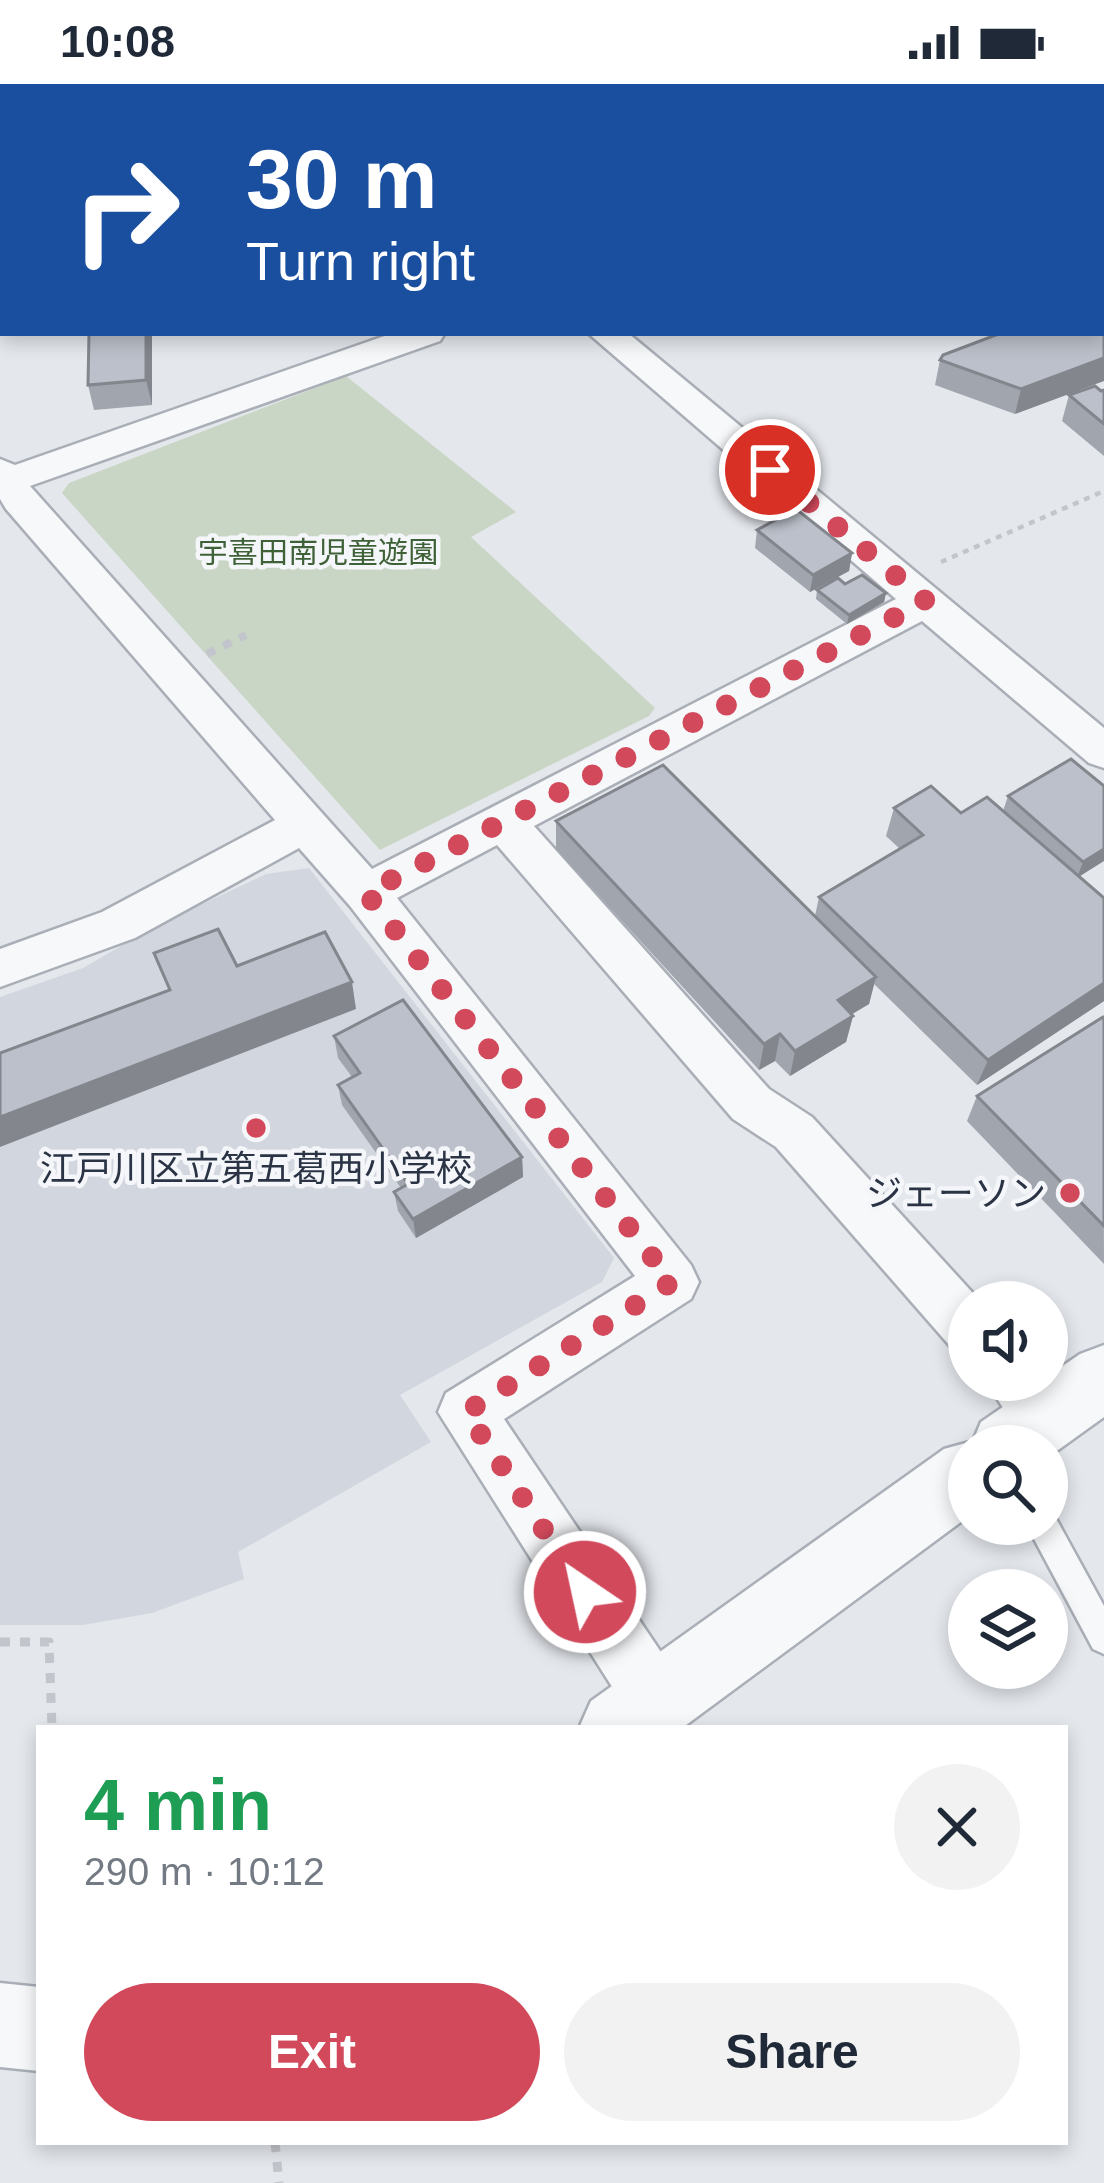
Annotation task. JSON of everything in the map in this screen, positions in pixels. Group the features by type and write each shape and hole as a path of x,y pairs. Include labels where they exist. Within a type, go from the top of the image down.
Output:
{"street":[{"path":"418,336 3,477 366,893 672,1282 466,1412 638,1714 948,1488"},
{"path":"610,336 1104,752"},
{"path":"366,893 914,590"},
{"path":"502,820 752,1104 794,1132 948,1304"},
{"path":"0,968 46,958 125,923 305,824"},
{"path":"1023,1414 1104,1377"},
{"path":"0,2025 36,2029"}],"lane":[{"path":"1053,1545 1104,1638"}],"path":[{"path":"914,590 1104,491"},
{"path":"194,660 246,634"},
{"path":"0,1642 49,1642 52,1725"},
{"path":"275,2145 279,2183"}],"shaded area":[{"name":"江戸川区立第五葛西小学校","path":"309,868 614,1258 602,1282 400,1395 431,1442 238,1552 244,1579 152,1613 83,1625 0,1625 0,997 83,968 154,927 266,874"}],"green space":[{"name":"宇喜田南児童遊園","path":"346,376 516,512 471,537 655,708 649,716 380,850 62,493 69,483"}],"building":[{"path":"89,336 146,336 146,380 88,385"},
{"path":"993,336 1104,336 1104,358 1021,389 940,360"},
{"path":"1095,386 1104,390 1104,424 1069,395"},
{"path":"796,509 852,553 813,575 757,530"},
{"path":"862,575 886,593 849,615 817,590 838,578 845,584"},
{"path":"1071,759 1104,786 1104,849 1083,862 1008,796"},
{"path":"663,765 876,977 838,1000 853,1016 795,1051 780,1034 764,1044 556,821"},
{"path":"931,786 961,813 987,797 1104,898 1104,983 988,1060 819,897 923,835 894,808"},
{"path":"218,929 237,966 325,932 352,982 0,1117 0,1053 170,990 154,953"},
{"path":"403,1000 522,1157 413,1219 394,1192 408,1184 338,1085 360,1073 334,1036"},
{"name":"ジェーソン","path":"1104,1017 1104,1226 977,1096"}],"place":[{"name":"江戸川区立第五葛西小学校","path":"256,1128"},
{"name":"ジェーソン","path":"1070,1193"}],"route":[{"path":"585,1592 466,1412 672,1282 366,893 926,601 770,470"}]}
